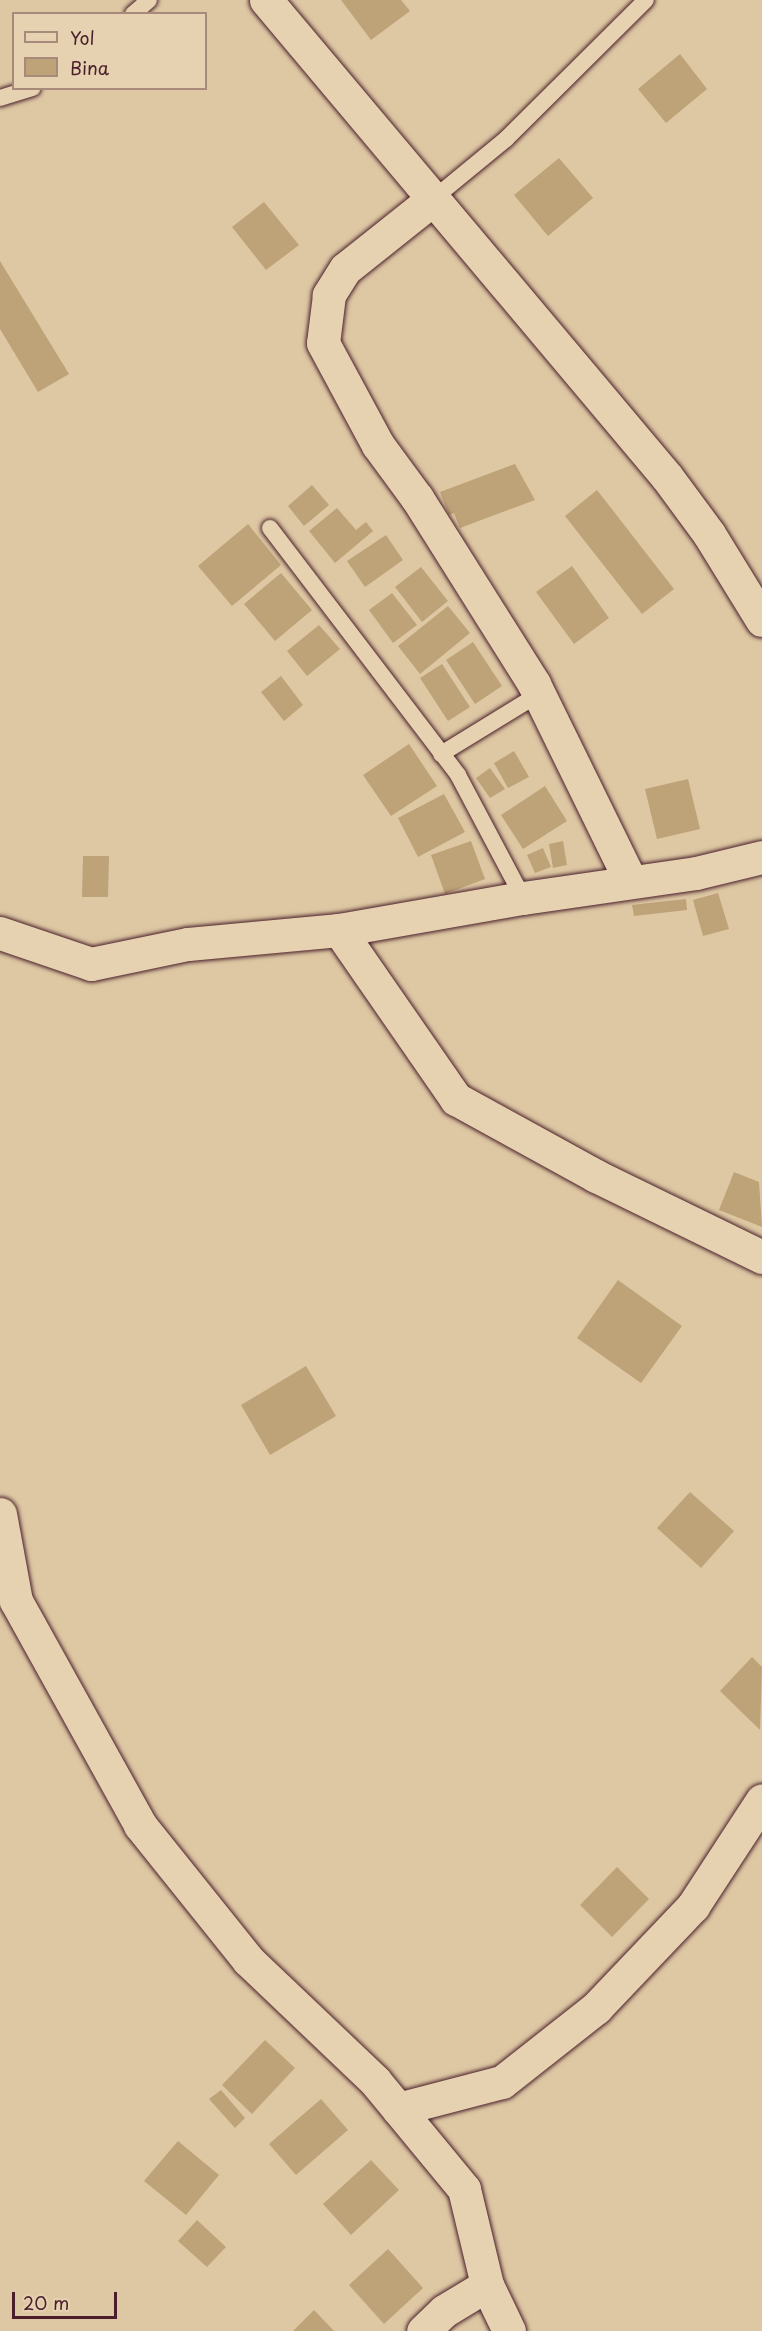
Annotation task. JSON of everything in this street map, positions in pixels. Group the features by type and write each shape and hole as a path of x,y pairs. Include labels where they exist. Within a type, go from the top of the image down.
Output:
{"street":[{"path":"266,0 667,477 709,534 762,620"},
{"path":"433,200 345,269 329,295 323,343 378,445 417,498 538,694 631,882"},
{"path":"0,933 91,964 188,944 339,930 523,898 696,873 762,857"},
{"path":"339,930 456,1099 596,1176 762,1257"},
{"path":"0,1514 8,1613 140,1825 248,1960 375,2081 464,2190 487,2284 509,2331"},
{"path":"398,2109 502,2082 596,2008 693,1906 761,1803"},
{"path":"423,2331 444,2311 487,2284"}],"lane":[{"path":"135,12 149,0"},
{"path":"433,200 506,140 646,0"},
{"path":"0,98 26,90"},
{"path":"270,528 458,775 523,898"},
{"path":"441,754 538,694"}],"building":[{"path":"341,0 401,0 410,11 371,40"},
{"path":"680,54 707,89 666,123 638,89"},
{"path":"559,158 593,198 548,236 514,195"},
{"path":"264,202 299,245 266,270 232,227"},
{"path":"0,261 69,374 38,392 0,329"},
{"path":"515,464 535,500 460,528 454,513 449,515 440,492"},
{"path":"312,485 329,505 304,526 288,506"},
{"path":"597,490 674,589 642,614 565,516"},
{"path":"337,508 356,530 366,522 373,531 335,563 309,531"},
{"path":"248,524 281,565 232,606 198,566"},
{"path":"386,535 403,560 365,587 347,561"},
{"path":"572,566 609,618 574,644 536,592"},
{"path":"421,567 448,601 422,622 395,587"},
{"path":"281,573 312,610 275,641 244,604"},
{"path":"392,593 417,625 393,643 369,610"},
{"path":"448,606 470,633 420,674 398,646"},
{"path":"319,625 340,649 307,676 287,651"},
{"path":"473,642 502,686 475,704 446,660"},
{"path":"442,664 470,707 448,721 420,678"},
{"path":"281,676 303,705 284,721 261,692"},
{"path":"409,744 437,786 391,816 363,775"},
{"path":"514,751 529,777 508,788 494,763"},
{"path":"490,768 505,789 490,798 476,778"},
{"path":"688,779 700,829 657,839 645,789"},
{"path":"545,786 567,821 523,849 501,815"},
{"path":"444,794 465,832 418,857 398,818"},
{"path":"471,841 485,879 445,894 431,855"},
{"path":"563,841 567,865 553,868 549,844"},
{"path":"543,848 551,867 535,873 527,855"},
{"path":"83,856 109,856 108,897 82,897"},
{"path":"718,893 729,929 703,936 693,900"},
{"path":"686,899 687,910 634,916 632,905"},
{"path":"734,1172 759,1182 762,1227 719,1210"},
{"path":"618,1280 682,1326 641,1383 577,1338"},
{"path":"306,1366 336,1416 270,1455 241,1405"},
{"path":"690,1492 734,1531 701,1568 657,1528"},
{"path":"752,1657 762,1667 760,1730 720,1691"},
{"path":"617,1867 649,1899 612,1937 580,1905"},
{"path":"265,2040 295,2068 252,2114 222,2085"},
{"path":"221,2090 245,2118 235,2128 209,2099"},
{"path":"321,2099 348,2130 296,2175 269,2144"},
{"path":"178,2141 219,2175 186,2215 144,2181"},
{"path":"371,2160 399,2190 351,2235 323,2204"},
{"path":"197,2220 226,2247 207,2267 178,2241"},
{"path":"388,2249 423,2288 384,2324 349,2285"},
{"path":"314,2310 334,2331 293,2331"}]}
